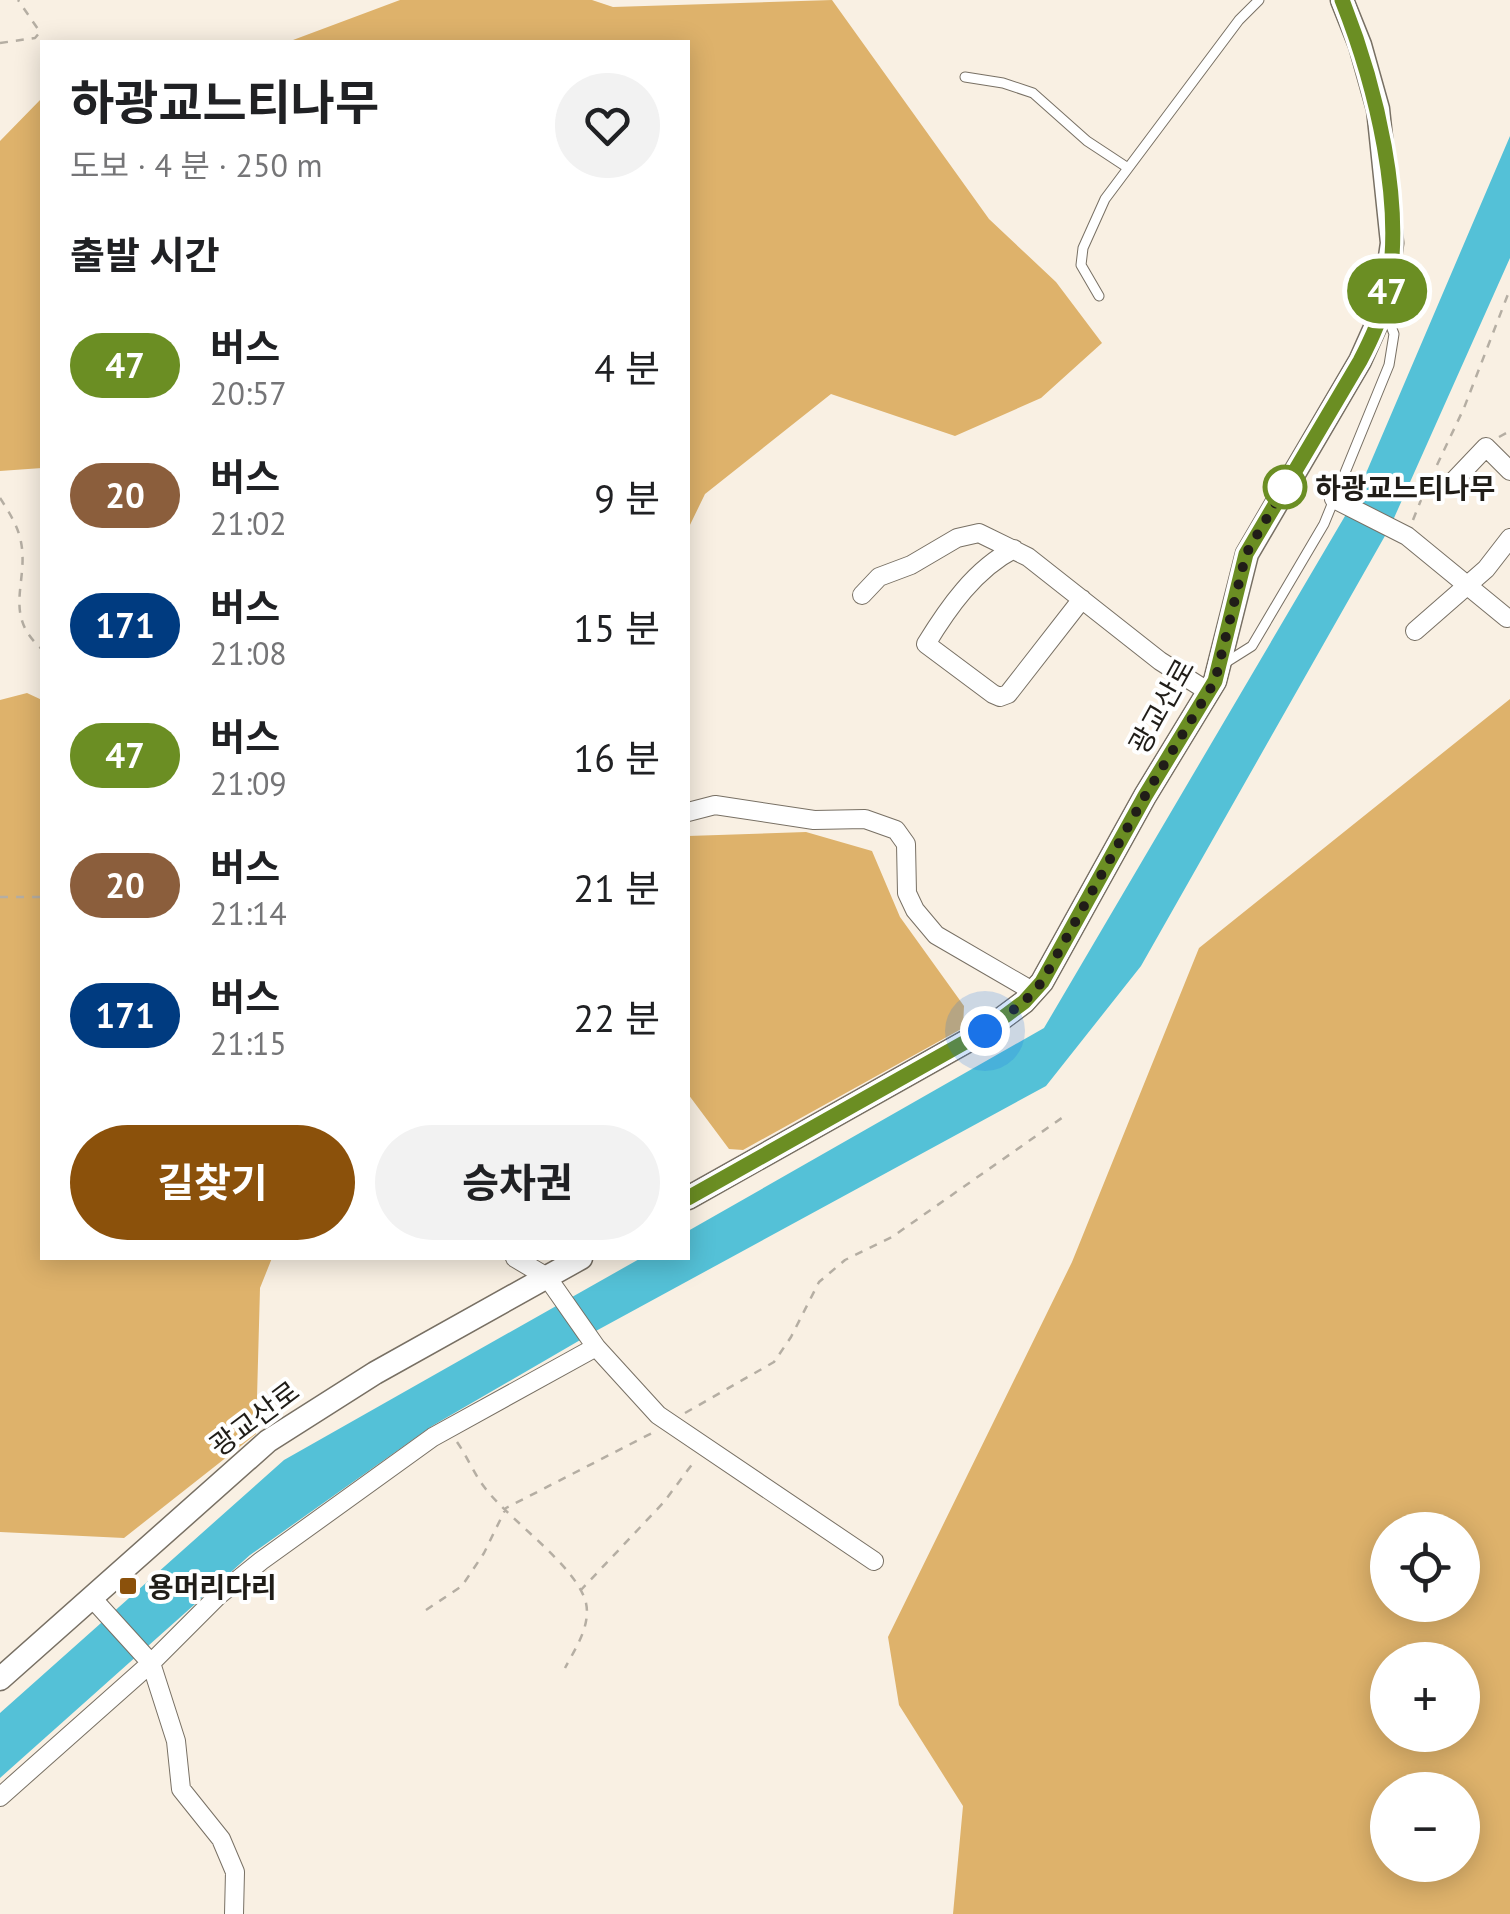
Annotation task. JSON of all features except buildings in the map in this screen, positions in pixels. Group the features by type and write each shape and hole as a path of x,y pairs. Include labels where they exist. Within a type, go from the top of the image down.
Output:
{"street":[{"name":"광교산로","path":"690,1197 985,1031 1034,992 1209,692 1246,554 1360,361 1384,306 1392,243 1378,108 1342,0"},
{"path":"1429,483 1447,488 1486,446 1510,471"},
{"path":"1340,502 1404,535 1507,618"},
{"path":"862,595 879,577 911,565 957,538 979,533 1028,556 1160,661 1209,692"},
{"path":"1415,630 1486,569 1510,538"},
{"path":"1014,549 979,575 949,606 926,644 992,694 1008,694 1082,599"},
{"path":"690,811 715,805 814,820 865,819 896,830 906,844 907,893 915,910 936,935 1034,992"},
{"path":"518,1260 552,1284 594,1344 658,1415 874,1560"},
{"name":"광교산로","path":"0,1679 98,1603 238,1465 299,1418 552,1284 579,1260"},
{"path":"0,1798 261,1560 448,1428 594,1344"},
{"path":"98,1603 149,1661 176,1741 182,1789 221,1839 235,1872 234,1914"}],"lane":[{"path":"1099,296 1081,265 1083,248 1105,199 1239,20 1259,0"},
{"path":"965,77 1034,93 1087,141 1128,168"},
{"path":"1218,667 1252,646 1340,502 1389,365 1394,334 1384,306"}],"path":[{"path":"0,43 35,38 40,32 18,0"},
{"path":"1404,535 1464,408 1510,289"},
{"path":"0,498 14,520 22,544 17,595 22,620 40,646"},
{"path":"0,897 40,897"},
{"path":"426,1610 462,1586 506,1508 671,1423 774,1362 819,1282 845,1260 892,1237 1066,1115"},
{"path":"448,1428 485,1489 569,1574 586,1599 588,1616 566,1668"},
{"path":"580,1591 664,1502 706,1446"}],"shaded area":[{"path":"400,0 592,0 613,7 832,0 989,219 1056,282 1102,343 1041,398 955,436 831,394 705,494 690,525 690,40 293,40"},
{"path":"40,100 40,468 0,471 0,141"},
{"path":"27,693 40,699 40,1260 271,1260 260,1288 256,1434 124,1538 0,1532 0,700"},
{"path":"1510,699 1510,1914 953,1914 963,1806 899,1705 888,1637 1072,1262 1199,948"},
{"path":"806,832 872,851 900,917 964,1006 963,1028 743,1150 729,1149 690,1097 690,836"}],"water":[{"path":"1510,136 1510,258 1390,527 1141,966 1046,1086 594,1332 432,1426 250,1555 0,1778 0,1713 284,1460 637,1260 690,1260 690,1230 1044,1028 1355,499"}],"bus line":[{"name":"47","path":"690,1197 985,1031 1024,1002 1042,982 1145,796 1215,681 1246,554 1360,361 1387,293 1391,213 1378,108 1342,0"}],"place":[{"name":"하광교느티나무","path":"1285,487"},
{"name":"용머리다리","path":"128,1586"}],"route":[{"path":"985,1031 1008,1016 1042,982 1145,796 1215,681 1246,554 1285,487"}]}
